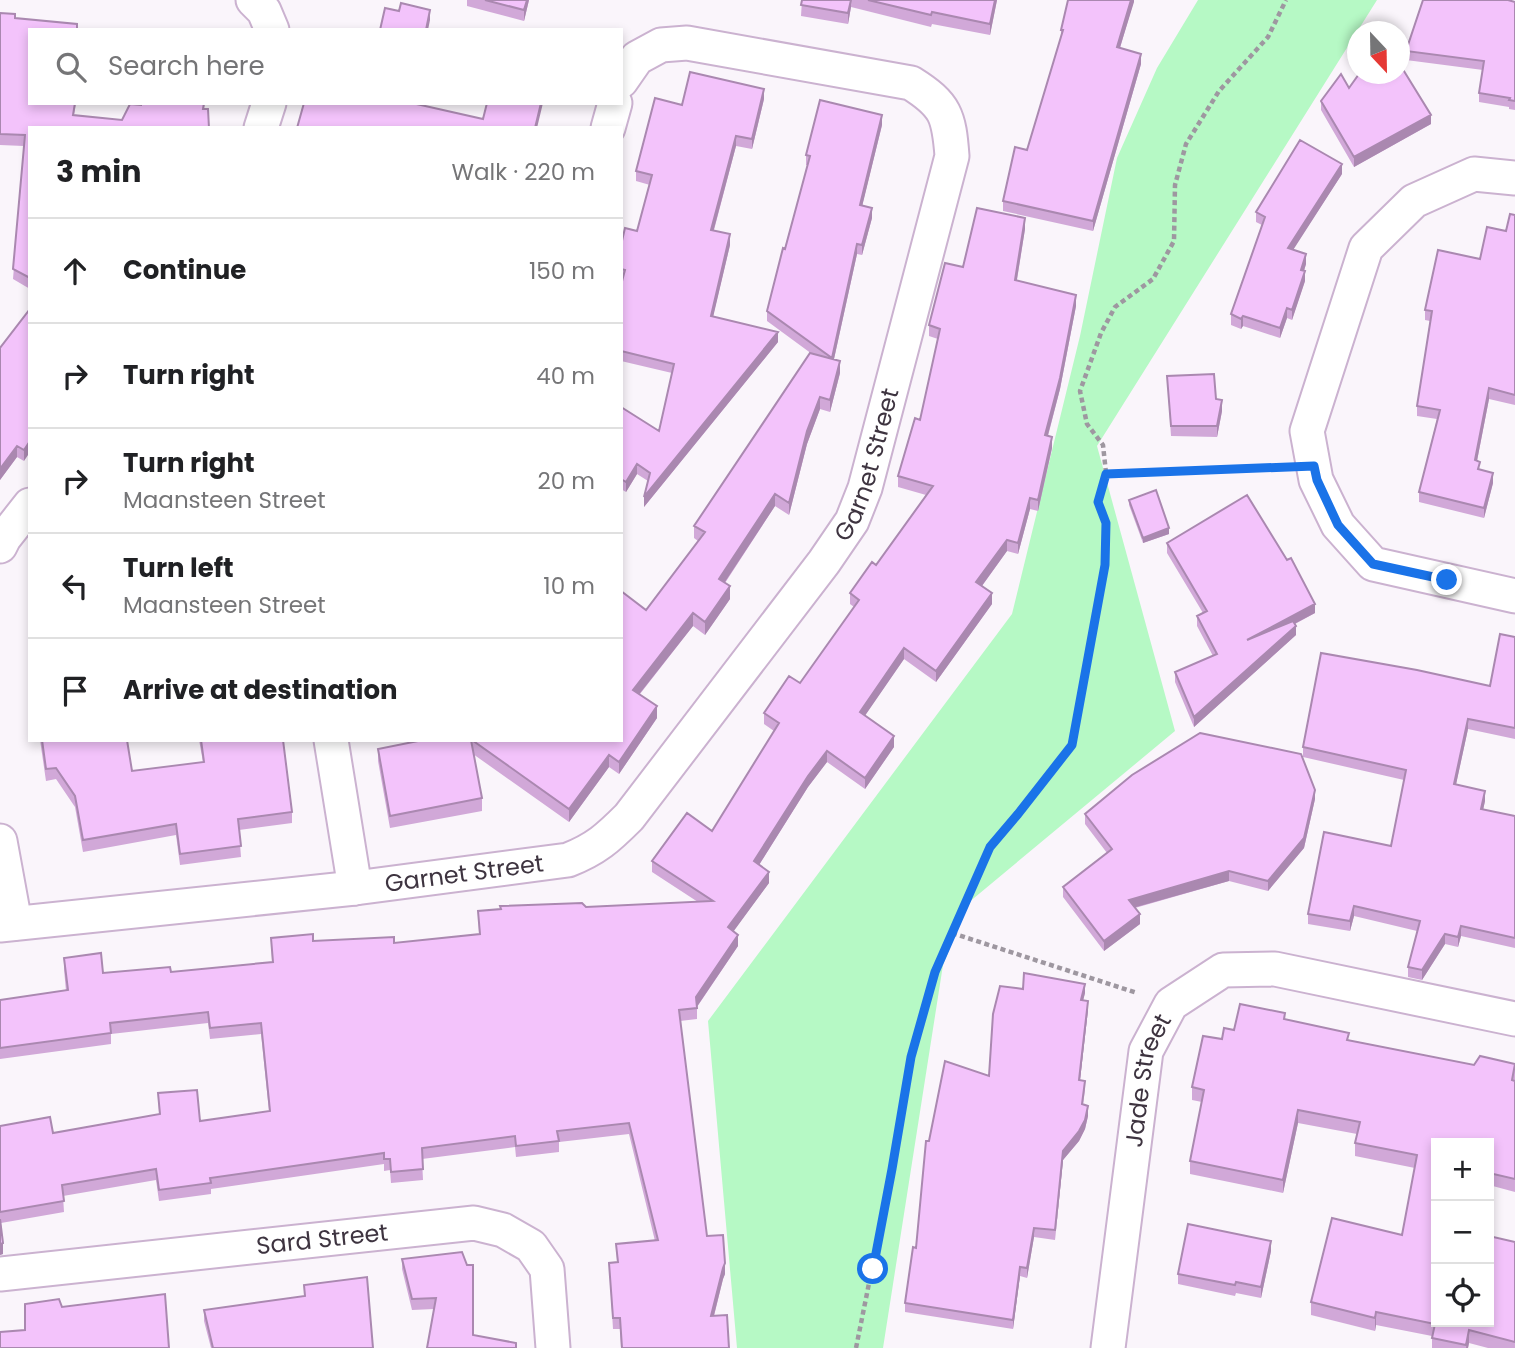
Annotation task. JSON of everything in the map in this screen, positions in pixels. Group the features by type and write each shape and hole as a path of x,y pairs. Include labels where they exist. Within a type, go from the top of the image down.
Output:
{"street":[{"path":"253,0 264,11 271,28"},
{"name":"Garnet Street","path":"8,924 355,888 568,860 588,852 608,838 629,817 824,562 852,521 865,488 951,156 950,135 944,112 932,96 911,83 687,43 661,45 637,58 623,78"},
{"path":"262,126 268,105"},
{"path":"609,126 614,105"},
{"path":"1515,178 1474,174 1414,201 1366,248 1307,431 1317,480 1338,525 1373,564 1515,596"},
{"path":"0,546 28,508"},
{"name":"Garnet Street","path":"331,742 355,888"},
{"path":"0,841 8,924"},
{"name":"Jade Street","path":"1108,1348 1146,1051 1171,1004 1223,970 1275,969 1515,1019"},
{"name":"Sard Street","path":"0,1274 474,1223 503,1230 531,1246 547,1269 552,1348"}],"path":[{"path":"856,1348 892,1169 911,1057 935,972 990,847 1072,745 1105,565 1106,523 1098,502 1106,474 1102,445 1087,424 1080,391 1101,332 1115,307 1153,279 1174,241 1175,185 1186,144 1219,91 1268,37 1286,0"},
{"path":"1106,474 1314,466"},
{"path":"952,933 1171,1004"}],"green space":[{"path":"1198,0 1377,0 1364,21 1347,21 1347,48 1097,446 1175,731 968,903 943,965 883,1348 737,1348 708,1021 1012,614 1080,336 1117,158 1157,68"}],"building":[{"path":"485,0 527,0 524,10"},
{"path":"802,0 851,0 848,13 801,5"},
{"path":"868,0 995,0 990,24 932,12 931,15"},
{"path":"1068,0 1131,0 1117,47 1141,54 1093,221 1003,201 1015,147 1027,150 1063,30"},
{"path":"1423,0 1515,2 1515,101 1479,93 1484,61 1410,52 1410,39"},
{"path":"401,3 430,10 426,28 380,28 385,8 399,11"},
{"path":"0,13 15,14 15,18 77,24 77,28 28,28 28,105 75,105 73,115 122,120 130,105 204,105 203,109 208,109 209,126 28,126 28,277 13,269 25,135 0,134"},
{"path":"690,72 764,89 752,139 736,136 711,230 730,234 711,316 778,332 644,497 650,473 637,464 626,482 623,480 623,408 659,431 674,364 623,351 623,236 625,228 637,231 652,175 636,171 655,98 682,105"},
{"path":"1341,74 1349,88 1352,84 1410,84 1410,81 1431,115 1354,157 1321,101"},
{"path":"820,100 882,115 860,205 872,208 862,245 857,244 832,358 767,311 810,156 806,155"},
{"path":"303,105 421,105 483,119 486,105 541,105 535,126 298,126"},
{"path":"1300,140 1342,164 1288,248 1306,254 1301,270 1305,271 1292,310 1287,308 1280,328 1231,314 1265,217 1256,212"},
{"path":"977,208 1025,218 1015,280 1076,295 1060,378 1045,435 1052,437 1038,500 1030,498 1018,543 1007,540 976,582 992,593 936,671 904,648 860,712 894,736 865,778 827,751 754,861 769,872 728,927 738,935 696,997 697,1008 679,1010 707,1236 723,1235 725,1263 711,1316 727,1315 729,1348 622,1348 620,1318 613,1318 609,1263 618,1262 616,1244 658,1240 629,1123 557,1131 559,1141 516,1146 515,1136 422,1148 423,1169 391,1172 390,1159 384,1159 384,1153 210,1178 211,1183 159,1190 156,1169 62,1185 64,1201 0,1212 0,1126 50,1117 53,1133 160,1114 158,1093 197,1090 200,1121 270,1111 261,1023 210,1028 208,1012 110,1023 111,1033 0,1048 0,1000 68,990 64,958 101,953 103,973 170,967 171,972 273,962 271,938 313,934 313,941 394,937 394,943 480,934 478,911 501,909 500,906 582,903 586,907 713,901 652,861 687,813 712,831 779,723 764,713 789,676 800,683 859,600 850,593 872,562 876,565 933,486 898,476 915,418 920,420 940,329 929,325 945,263 963,267"},
{"path":"1510,214 1515,215 1515,395 1489,388 1475,460 1480,462 1478,469 1493,473 1484,508 1419,492 1440,410 1417,406 1432,311 1425,310 1438,250 1480,259 1487,227 1506,231"},
{"path":"28,312 28,444 24,450 17,446 0,469 0,348"},
{"path":"810,353 840,361 830,400 820,397 807,431 789,503 775,494 719,579 730,586 705,622 693,613 633,690 657,706 619,762 609,755 569,809 475,742 623,742 623,593 646,610 705,532 694,526"},
{"path":"1214,374 1216,399 1222,400 1217,426 1171,426 1167,376"},
{"path":"1156,490 1169,528 1143,538 1129,500"},
{"path":"1247,495 1287,560 1291,558 1315,604 1247,640 1293,621 1296,626 1194,717 1175,672 1217,654 1197,616 1207,611 1167,543"},
{"path":"1500,634 1515,637 1515,728 1468,719 1454,784 1485,791 1481,809 1515,816 1515,938 1461,926 1458,937 1445,934 1422,970 1408,967 1420,921 1354,906 1350,921 1308,914 1324,832 1391,846 1406,770 1303,747 1321,653 1490,686"},
{"path":"1200,733 1301,754 1315,790 1304,838 1268,881 1229,871 1129,900 1140,914 1104,941 1063,887 1112,849 1085,814 1132,775"},
{"path":"42,742 127,742 132,771 204,762 201,742 283,742 292,812 238,819 241,846 180,854 176,824 83,840 75,796 56,768 46,769"},
{"path":"413,742 471,742 482,798 390,816 378,749"},
{"path":"1024,973 1085,984 1081,1000 1088,1001 1079,1080 1085,1081 1082,1104 1088,1106 1079,1131 1063,1151 1055,1230 1034,1228 1027,1268 1020,1267 1013,1320 905,1303 913,1247 916,1248 926,1141 929,1141 945,1061 989,1076 993,1014 1000,986 1023,989"},
{"path":"1240,1004 1285,1013 1284,1019 1349,1033 1347,1040 1474,1065 1480,1056 1515,1064 1512,1080 1515,1081 1515,1179 1494,1174 1494,1138 1431,1138 1431,1323 1376,1312 1375,1318 1311,1302 1332,1218 1402,1235 1417,1155 1355,1143 1360,1122 1298,1110 1283,1180 1190,1161 1204,1090 1192,1087 1203,1036 1222,1039 1224,1028 1234,1030"},
{"path":"0,1219 3,1243 0,1244"},
{"path":"1188,1224 1271,1241 1261,1287 1178,1274"},
{"path":"1494,1237 1515,1242 1515,1342 1469,1330 1466,1345 1432,1338 1434,1327 1494,1327"},
{"path":"462,1252 467,1265 473,1265 473,1335 516,1343 516,1348 427,1348 436,1298 412,1299 402,1259"},
{"path":"367,1277 373,1348 213,1348 204,1310 305,1296 304,1285"},
{"path":"165,1294 169,1348 0,1348 0,1332 25,1330 25,1304 59,1299 62,1307"}],"route":[{"path":"873,1269 911,1057 935,972 990,847 1072,745 1105,565 1106,523 1098,502 1106,474 1314,466 1317,480 1338,525 1373,564 1447,580"}]}
